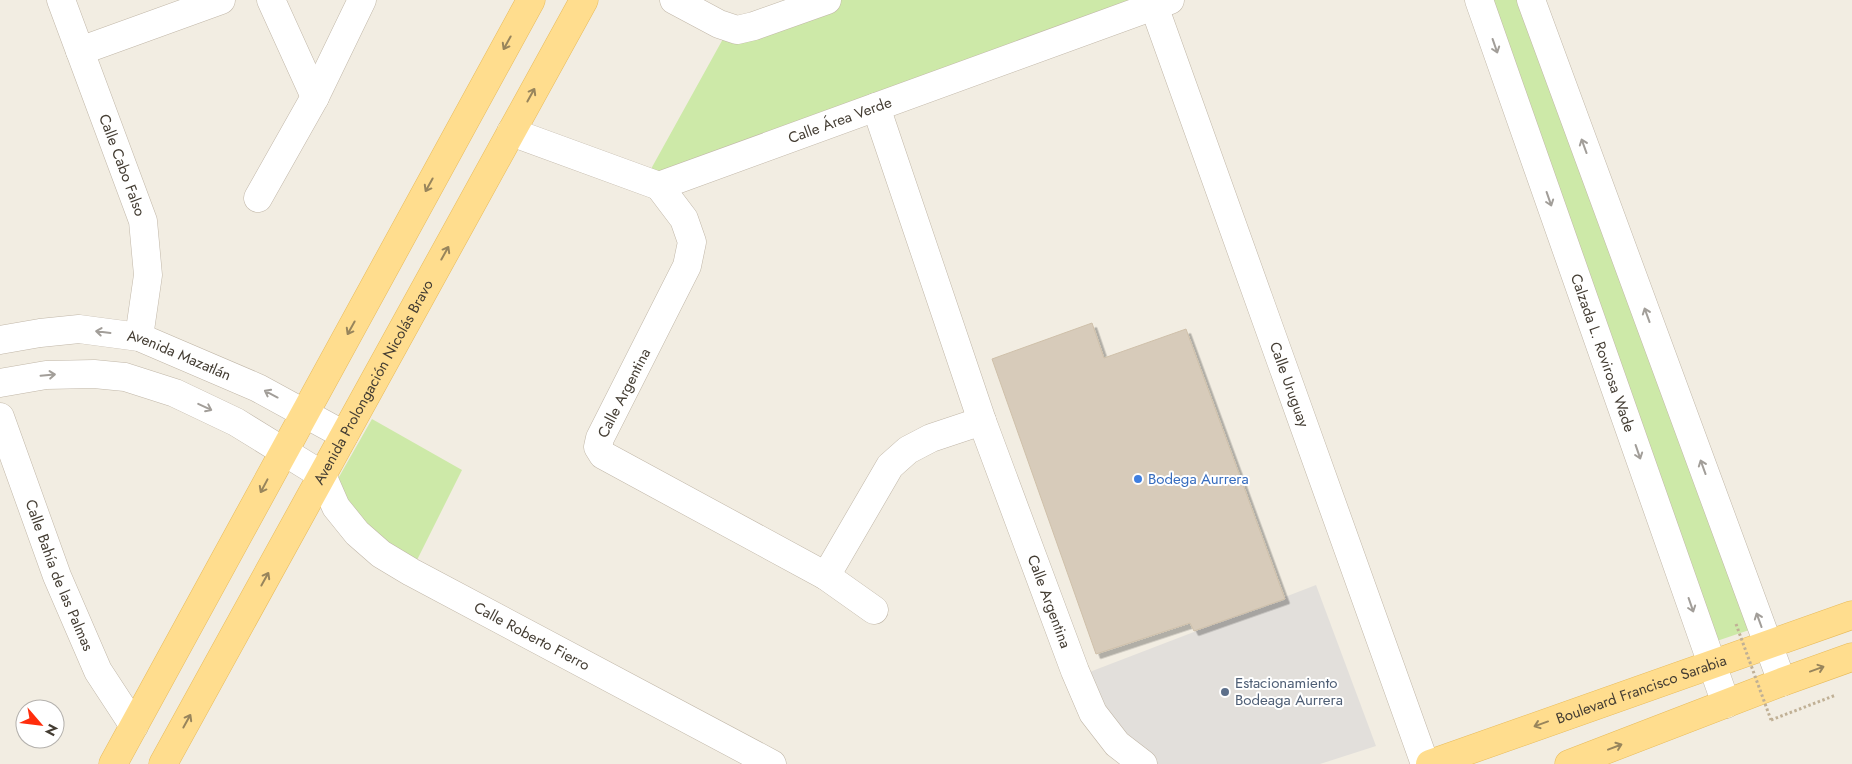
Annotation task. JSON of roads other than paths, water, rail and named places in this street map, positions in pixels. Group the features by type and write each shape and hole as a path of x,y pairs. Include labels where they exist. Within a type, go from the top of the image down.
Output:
{"main road":[{"path":"113,764 530,0"},
{"name":"Avenida Prolongación Nicolás Bravo","path":"163,764 584,0"},
{"name":"Boulevard Francisco Sarabia","path":"1430,764 1852,614"},
{"path":"1569,764 1852,657"}],"street":[{"name":"Calle Cabo Falso","path":"62,0 143,221 148,275 139,337"},
{"path":"272,0 315,97"},
{"path":"258,198 315,97 362,0"},
{"path":"674,0 719,24 737,30 754,26 827,0"},
{"name":"Calzada L. Rovirosa Wade","path":"1479,0 1726,704"},
{"path":"1531,0 1782,682"},
{"path":"80,51 206,2"},
{"name":"Calle Área Verde","path":"659,186 1162,3"},
{"name":"Calle Uruguay","path":"1162,3 1425,764"},
{"name":"Calle Argentina","path":"876,107 982,421 1074,671 1093,713 1117,744 1143,764"},
{"path":"511,132 659,186"},
{"name":"Calle Argentina","path":"659,186 684,219 692,242 687,266 600,438 598,446 603,455 826,576 874,610"},
{"name":"Avenida Mazatlán","path":"0,340 79,329 139,337 258,388 344,435"},
{"path":"0,383 46,375 94,374 125,377 175,393 228,418 322,475"},
{"name":"Calle Bahía de las Palmas","path":"0,417 57,576 90,653 98,671 134,726"},
{"path":"826,576 890,466 908,450 931,438 982,421"},
{"name":"Calle Roberto Fierro","path":"322,475 336,507 356,532 381,554 411,572 772,764"}],"place":[{"name":"Bodega Aurrera","path":"1138,479"},
{"name":"Estacionamiento Bodeaga Aurrera","path":"1225,692"}]}
